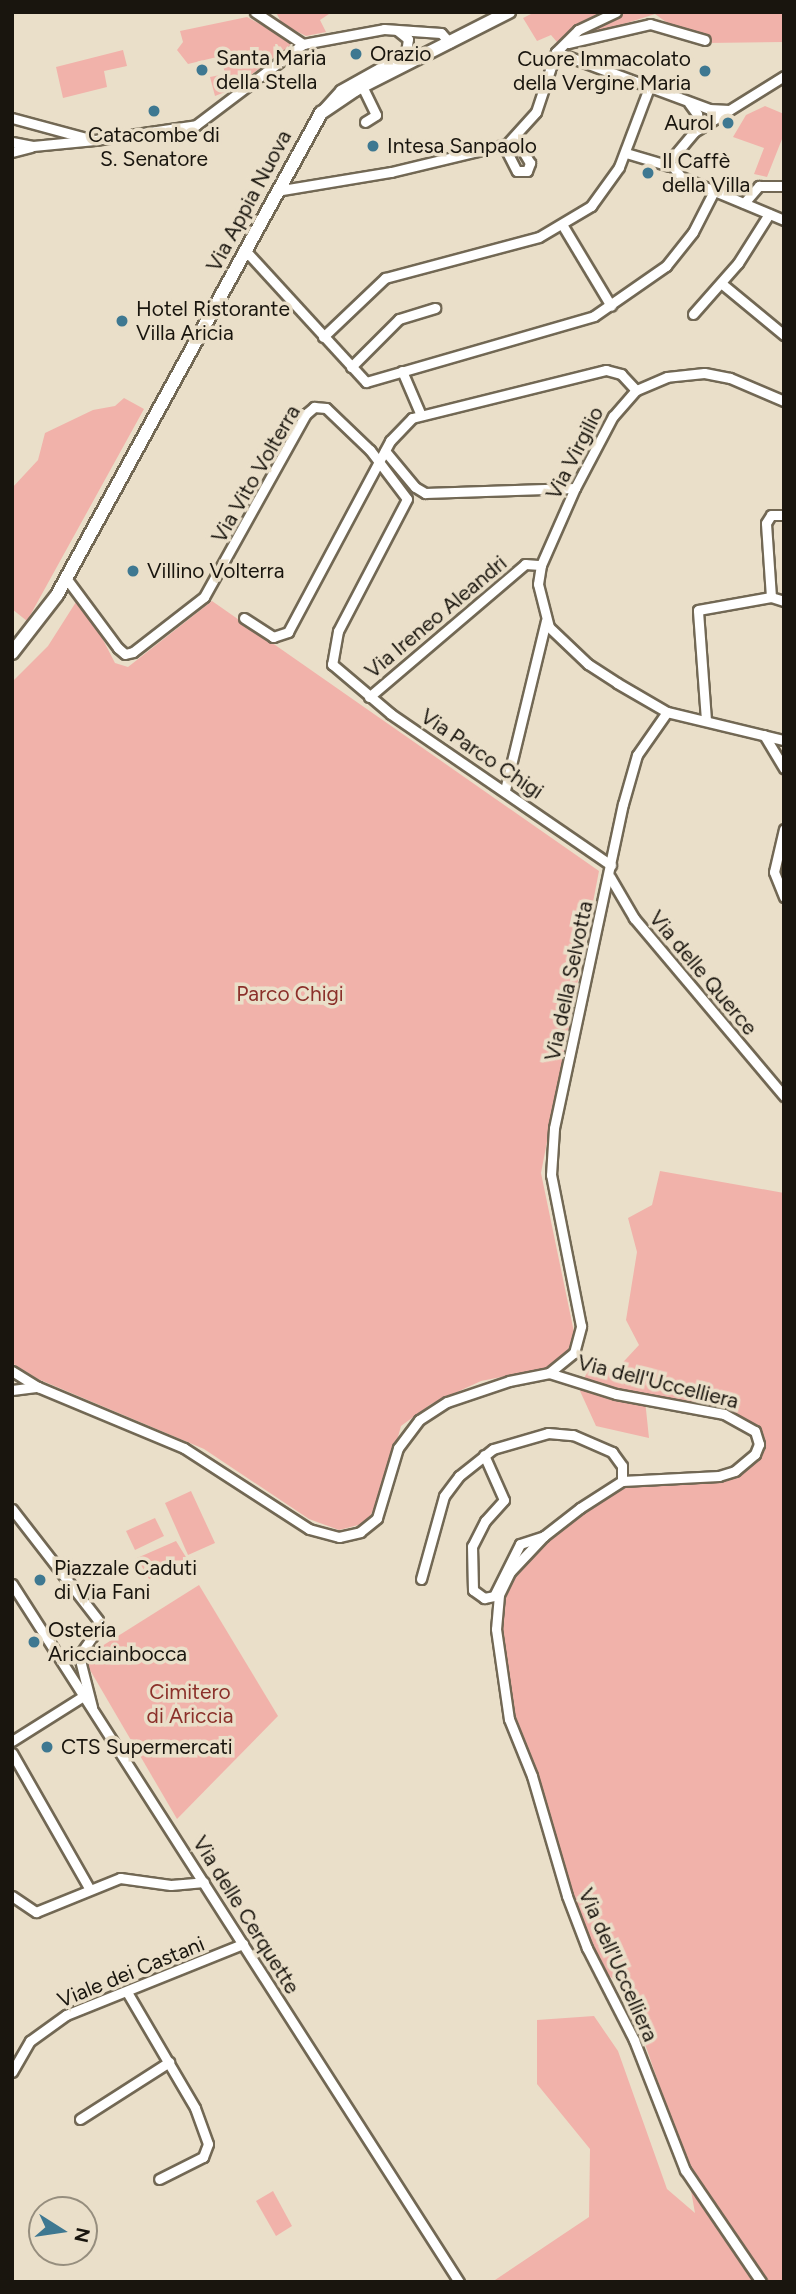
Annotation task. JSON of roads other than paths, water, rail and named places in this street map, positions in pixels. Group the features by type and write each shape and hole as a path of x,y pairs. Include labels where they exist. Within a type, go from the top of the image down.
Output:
{"main road":[{"name":"Via Appia Nuova","path":"12,653 41,619 66,578 321,113 362,86 509,12"}],"street":[{"path":"255,12 303,44"},
{"path":"276,191 311,188 504,146 516,138 536,112 556,52 578,30 617,12"},
{"path":"566,44 650,24 705,40"},
{"path":"321,113 340,90 406,53 408,39 395,30"},
{"path":"12,152 33,146 95,140 202,123 303,44 363,31 395,30 441,33 450,43"},
{"path":"556,52 683,96 713,111 736,108"},
{"path":"670,166 672,154 694,132 784,76"},
{"path":"323,337 392,275 539,237 563,226 597,200 626,153 650,85"},
{"path":"362,86 376,115 365,122"},
{"path":"683,96 697,114 694,132"},
{"path":"12,118 95,140"},
{"path":"504,146 515,168 527,171 530,163 516,138"},
{"path":"12,142 33,146"},
{"path":"626,153 670,166 681,177 784,220"},
{"path":"290,166 294,179 311,188"},
{"path":"744,203 759,186 784,186"},
{"path":"246,250 366,382 500,341 575,324 611,306 670,261 700,220 714,191"},
{"path":"694,314 721,282 769,214"},
{"path":"563,226 611,306"},
{"path":"721,282 784,335"},
{"path":"351,367 399,319 435,308"},
{"path":"244,618 273,637 288,632 335,542 381,464 385,451 400,427 420,413 609,369 624,376 636,390"},
{"path":"401,371 420,413"},
{"name":"Via Virgilio","path":"546,621 538,588 541,565 575,488 613,416 636,390 667,377 704,373 730,378 784,401"},
{"name":"Via Vito Volterra","path":"66,578 118,648 129,654 188,614 206,594 310,409 326,408 381,464 405,493 407,505 335,638 330,660 335,669"},
{"path":"385,451 408,481 425,493 575,488"},
{"path":"771,597 766,526 769,517 784,515"},
{"name":"Via Ireneo Aleandri","path":"369,696 525,564 541,565"},
{"path":"706,720 698,610 771,597 784,601"},
{"path":"546,621 588,664 667,712 784,740"},
{"path":"505,790 546,621"},
{"name":"Via Parco Chigi","path":"335,669 369,696 611,865"},
{"name":"Via della Selvotta","path":"548,1373 569,1360 581,1333 577,1296 554,1195 551,1151 637,755 667,712"},
{"path":"763,734 784,768"},
{"path":"784,829 774,872 784,897"},
{"name":"Via delle Querce","path":"611,865 610,881 629,912 784,1096"},
{"name":"Via dell'Uccelliera","path":"12,1371 38,1387 184,1448 309,1529 339,1537 360,1532 377,1518 400,1443 426,1414 484,1388 548,1373 616,1394 729,1415 750,1426 759,1439 750,1460 727,1474 622,1481 544,1536 510,1572 497,1604 497,1643 509,1719 532,1776 571,1908 634,2040 681,2162 761,2282"},
{"path":"12,1390 38,1387"},
{"path":"421,1579 444,1496 484,1455 537,1435 573,1435 611,1452 622,1466 622,1481"},
{"path":"484,1455 504,1500 485,1521 472,1546 473,1590 484,1598 494,1596 520,1544 544,1536"},
{"path":"12,1509 97,1620 97,1630 79,1656 93,1709"},
{"name":"Via delle Cerquette","path":"12,1584 458,2282"},
{"path":"12,1741 82,1697"},
{"path":"12,1753 89,1888"},
{"path":"12,1896 36,1912 89,1888 125,1878 171,1885 204,1882"},
{"name":"Viale dei Castani","path":"12,2072 30,2041 54,2022 243,1944"},
{"path":"127,1992 197,2112 208,2149 203,2157 159,2179"},
{"path":"80,2119 169,2062"},
{"name":"Via delle Cerquette","path":"449,2266 452,2282"}],"place":[{"name":"Orazio","path":"356,54"},
{"name":"Santa Maria della Stella","path":"202,70"},
{"name":"Cuore Immacolato della Vergine Maria","path":"705,71"},
{"name":"Catacombe di S. Senatore","path":"154,111"},
{"name":"Aurol","path":"728,123"},
{"name":"Intesa Sanpaolo","path":"373,146"},
{"name":"Il Caffè della Villa","path":"648,173"},
{"name":"Hotel Ristorante Villa Aricia","path":"122,321"},
{"name":"Villino Volterra","path":"133,571"},
{"name":"Piazzale Caduti di Via Fani","path":"40,1580"},
{"name":"Osteria Aricciainbocca","path":"34,1642"},
{"name":"CTS Supermercati","path":"47,1747"}],"park label":[{"name":"Parco Chigi","path":"290,994"},
{"name":"Cimitero di Ariccia","path":"190,1704"}]}
